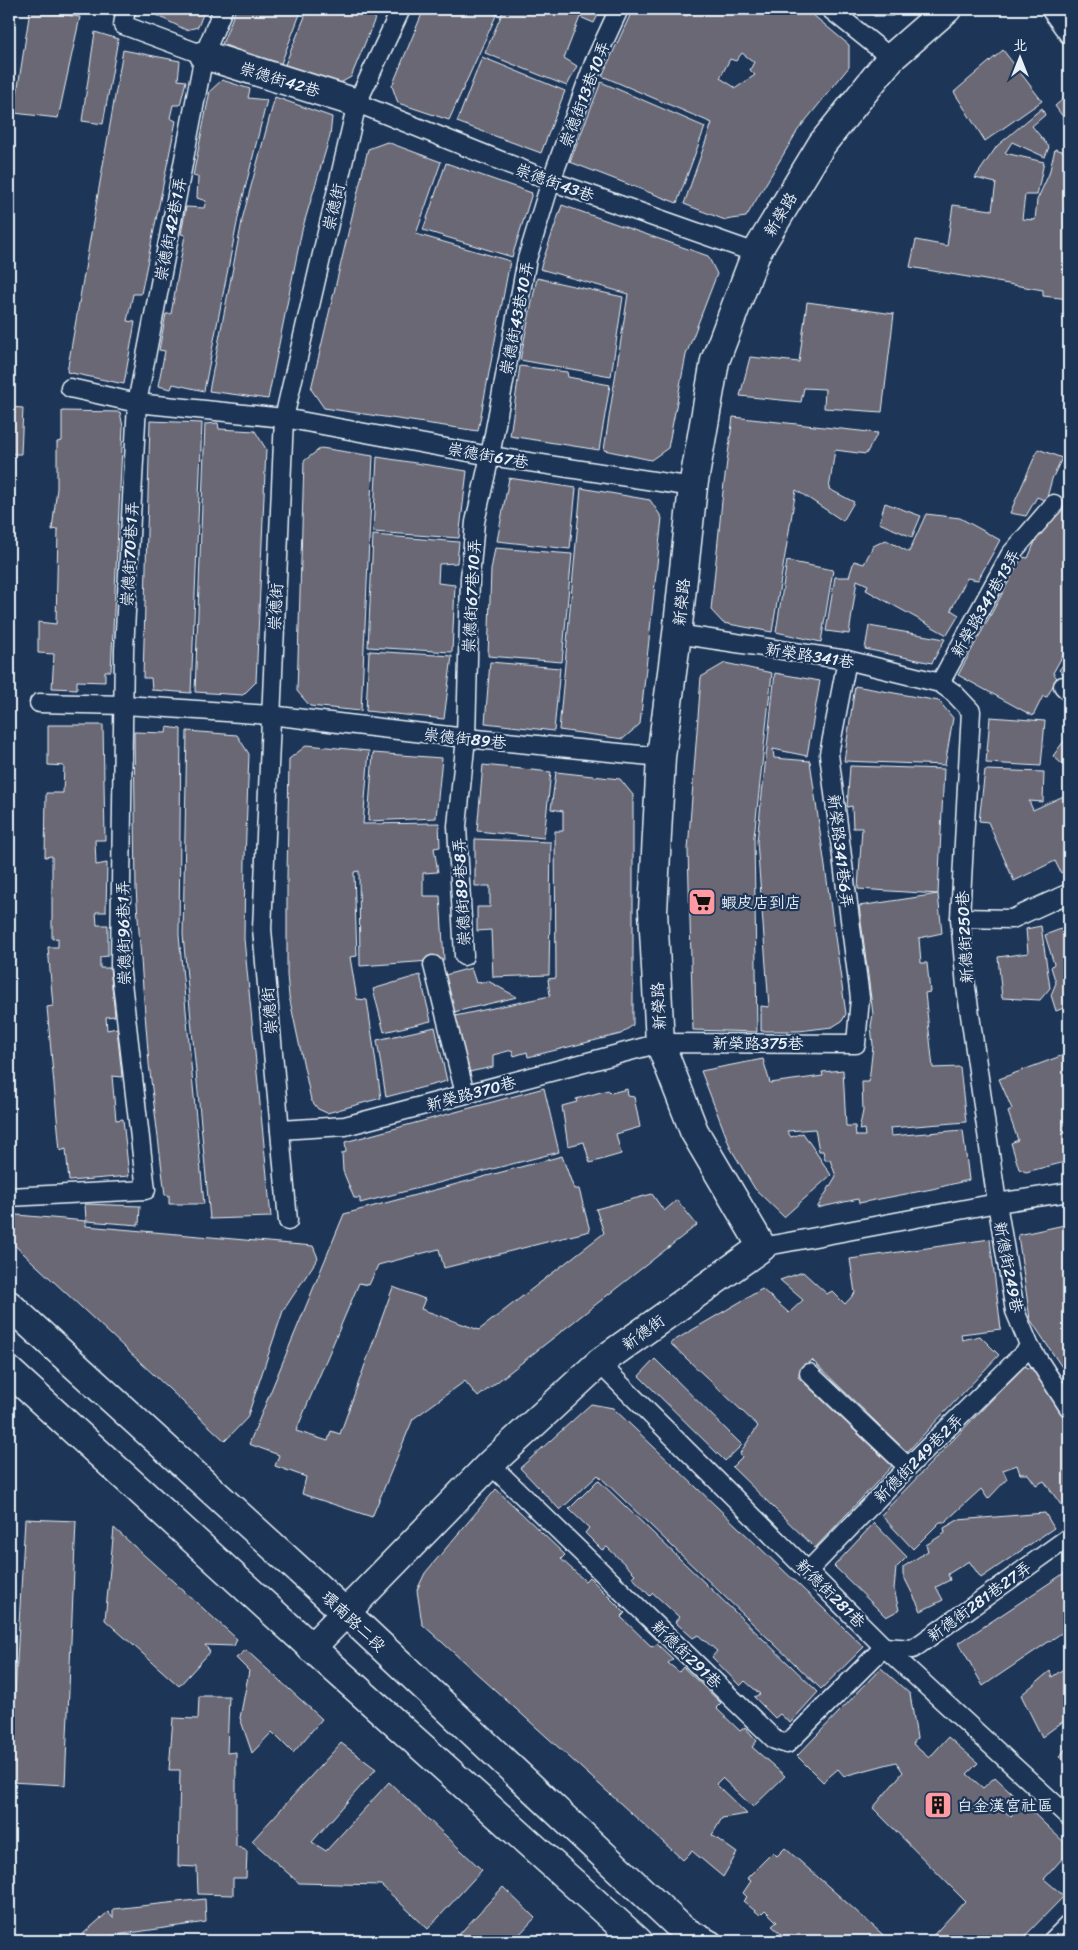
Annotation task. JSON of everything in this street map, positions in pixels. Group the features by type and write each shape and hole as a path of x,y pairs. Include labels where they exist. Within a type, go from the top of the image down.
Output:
{"street":[{"name":"新榮路","path":"762,1247 694,1131 660,1043 653,911 661,757 693,487 715,360 756,253 822,144 891,58 947,9"},
{"name":"崇德街42巷","path":"204,55 357,103"},
{"name":"新德街","path":"311,1648 490,1464 599,1363 762,1247"},
{"name":"環南路二段","path":"9,1305 346,1613 695,1941"},
{"path":"9,1371 311,1648 640,1941 666,1914"}],"lane":[{"path":"126,9 123,25 204,55"},
{"name":"崇德街42巷1弄","path":"137,404 204,55 223,9"},
{"name":"崇德街","path":"288,1221 262,928 284,418 357,103 401,9"},
{"name":"崇德街13巷10弄","path":"550,181 594,63 619,9"},
{"path":"830,9 891,58"},
{"path":"1050,9 1069,35"},
{"name":"崇德街43巷","path":"357,103 550,181 756,253"},
{"name":"崇德街43巷10弄","path":"490,456 527,259 550,181"},
{"name":"崇德街67巷","path":"70,388 137,404 284,418 490,456 693,487"},
{"name":"崇德街70巷1弄","path":"125,705 124,650 137,404"},
{"name":"崇德街67巷10弄","path":"466,738 470,578 475,522 490,456"},
{"name":"新榮路341巷13弄","path":"940,684 1010,555 1054,504"},
{"name":"新榮路341巷","path":"677,634 847,660 940,684"},
{"name":"新榮路341巷6弄","path":"847,660 829,754 860,998 856,1044"},
{"name":"新德街250巷","path":"940,684 954,693 971,711 960,918 966,987 996,1204"},
{"name":"崇德街89巷","path":"39,703 125,705 270,715 466,738 661,757"},
{"name":"崇德街96巷1弄","path":"9,1197 146,1190 120,966 125,705"},
{"name":"崇德街89巷8弄","path":"464,956 457,826 466,738"},
{"path":"960,918 1012,920 1069,893"},
{"path":"433,966 465,1094"},
{"name":"新榮路375巷","path":"660,1043 856,1044"},
{"name":"新榮路370巷","path":"280,1130 346,1126 660,1043"},
{"name":"新德街","path":"762,1247 1069,1192"},
{"name":"新德街249巷","path":"996,1204 1015,1311 1030,1348 1069,1408"},
{"name":"新德街249巷2弄","path":"809,1570 908,1467 1030,1348"},
{"name":"新德街281巷","path":"599,1363 809,1570 884,1647 1069,1817"},
{"path":"809,1373 908,1467"},
{"name":"新德街291巷","path":"490,1464 775,1740 787,1744 884,1647"},
{"name":"新德街281巷27弄","path":"884,1647 913,1649 1069,1537"},
{"path":"666,1914 713,1941"},
{"path":"1052,1941 1069,1924"}],"building":[{"path":"151,9 205,9 198,27 186,30 150,12"},
{"path":"236,9 302,9 280,66 222,44"},
{"path":"308,9 379,9 351,77 335,86 284,67"},
{"path":"424,9 499,9 449,120 398,103 392,86"},
{"path":"504,9 601,9 594,23 580,17 564,58 577,66 567,86 485,53"},
{"path":"633,9 673,9 687,16 689,10 686,9 806,9 849,45 849,67 798,130 746,217 725,220 684,204 712,123 602,76","holes":["742,53 754,62 750,70 755,75 736,88 720,78 730,59 736,61"]},
{"path":"866,9 900,9 893,16 874,16"},
{"path":"30,10 80,17 58,118 14,113"},
{"path":"95,32 118,39 103,124 82,121"},
{"path":"123,50 180,61 178,80 186,81 180,105 173,105 170,118 176,121 141,294 133,294 127,321 135,322 124,384 67,372"},
{"path":"1003,50 1042,101 985,141 954,92"},
{"path":"482,57 565,91 541,153 457,122"},
{"path":"222,80 250,89 248,98 267,100 239,213 204,391 173,384 171,389 158,386 165,351 159,350 166,314 171,314 185,235 181,234 186,207 204,208 206,201 197,198 198,177 193,176 210,91"},
{"path":"601,82 705,127 677,203 570,162"},
{"path":"1069,94 1069,125 1055,106"},
{"path":"275,97 332,117 330,136 302,230 268,399 209,391 243,216"},
{"path":"1042,108 1045,115 1032,126 1049,147 1045,157 1012,142 1005,153 1044,162 1037,195 1025,195 1022,219 1035,220 1037,200 1049,174 1055,149 1069,153 1069,299 1043,296 1043,290 910,267 916,240 947,246 953,205 992,210 996,183 975,178 997,146"},
{"path":"387,142 441,162 416,234 510,261 478,431 324,408 311,389 368,149"},
{"path":"446,163 532,193 512,257 423,230"},
{"path":"562,205 708,256 717,274 686,355 668,448 651,460 604,450 628,294 540,269"},
{"path":"537,278 623,297 611,376 520,360"},
{"path":"807,302 894,314 882,412 824,408 825,389 804,388 801,402 740,396 750,357 799,362"},
{"path":"520,366 567,372 568,377 610,385 599,450 510,436"},
{"path":"9,407 23,408 21,454 9,454"},
{"path":"62,411 120,412 123,427 111,671 105,671 105,682 77,681 77,689 52,688 54,654 38,653 38,622 56,624 58,529 52,530 57,488 57,442 62,441"},
{"path":"733,417 878,433 866,454 835,450 829,489 854,502 843,521 796,490 772,632 723,623 711,610 723,491"},
{"path":"150,421 202,423 191,693 152,690 151,678 143,678"},
{"path":"218,423 219,429 255,431 266,449 256,682 243,695 195,692 205,424"},
{"path":"321,448 373,456 361,711 310,706 297,691 304,461"},
{"path":"1038,449 1062,458 1052,479 1046,501 1037,497 1026,516 1010,513"},
{"path":"377,457 467,471 459,538 373,532"},
{"path":"509,478 576,488 570,549 497,541"},
{"path":"581,488 650,500 662,518 640,724 623,739 559,730"},
{"path":"885,503 921,516 912,537 879,523"},
{"path":"1065,507 1069,508 1069,644 1053,673 1057,678 1047,697 1043,696 1033,716 958,675 1022,557 1028,558 1038,535"},
{"path":"926,514 960,518 1000,540 978,580 967,578 951,610 959,615 947,635 866,590 868,585 857,580 849,634 826,631 835,577 849,577 854,561 864,564 873,546 886,540 909,552"},
{"path":"373,535 459,542 457,563 439,564 438,583 455,585 452,652 368,647"},
{"path":"495,548 572,554 562,662 488,656 491,570"},
{"path":"787,561 833,570 821,642 776,632"},
{"path":"869,626 945,639 932,663 865,649"},
{"path":"369,651 452,656 444,719 366,711"},
{"path":"1069,657 1069,680 1059,670"},
{"path":"490,662 560,668 554,731 485,723"},
{"path":"725,663 772,673 754,837 757,1032 693,1030 688,850 701,677"},
{"path":"775,673 820,681 807,756 773,749 774,758 810,761 846,1014 842,1021 832,1027 799,1031 761,1031 761,1006 769,1007 757,841"},
{"path":"855,686 939,701 953,718 945,765 844,761"},
{"path":"990,717 1045,721 1041,766 986,763"},
{"path":"48,725 103,725 105,840 95,840 96,865 107,863 106,912 96,912 97,925 108,925 108,956 100,957 100,968 110,968 115,1016 106,1017 107,1030 117,1028 122,1077 112,1076 116,1120 123,1119 129,1176 69,1181 66,1149 60,1151 47,1007 53,1006 48,947 58,947 58,938 52,939 52,856 45,857 46,793 63,793 64,766 48,765"},
{"path":"167,727 181,729 179,935 204,1204 169,1204 169,1195 165,1195 149,1064 143,988 136,889 134,732 166,733"},
{"path":"187,731 237,735 249,754 244,939 271,1217 210,1219 183,935"},
{"path":"1069,734 1069,770 1053,756"},
{"path":"307,745 369,751 363,824 439,823 440,847 434,848 438,872 423,873 423,896 440,896 444,960 360,966 359,871 354,872 357,956 350,957 357,999 367,1000 381,1098 327,1113 318,1109 311,1100 289,996 287,975 289,759"},
{"path":"373,753 442,758 436,818 368,821"},
{"path":"483,765 551,772 544,838 477,831"},
{"path":"850,766 944,769 938,894 858,889 862,828 853,828 852,806 847,807"},
{"path":"985,770 1044,772 1043,802 1029,801 1033,810 1068,794 1069,870 1061,873 1055,861 1014,881 988,822 979,821"},
{"path":"556,772 620,779 633,795 633,1025 621,1034 528,1057 527,1052 514,1056 512,1050 493,1055 493,1067 469,1072 455,1016 550,996 548,979 556,978 555,831 563,831 563,811 551,809"},
{"path":"475,839 551,842 549,975 493,977 491,930 477,931 477,907 490,907 490,886 475,886"},
{"path":"938,894 942,933 919,938 921,963 927,963 930,992 925,993 933,1068 960,1067 966,1122 890,1128 891,1136 963,1130 969,1180 859,1203 858,1199 817,1208 836,1176 830,1160 825,1160 823,1151 819,1151 815,1129 787,1131 791,1137 803,1133 831,1175 784,1217 755,1189 731,1149 701,1071 763,1059 770,1083 823,1076 822,1072 843,1070 846,1126 855,1126 856,1136 865,1136 864,1129 859,1130 863,1111 862,1082 869,1082 873,1045 871,1026 873,1014 859,906"},
{"path":"1041,926 1050,988 1040,1000 1002,998 998,957 1028,953 1026,929"},
{"path":"1069,926 1069,1006 1056,1011 1051,995 1056,983 1051,967 1054,964 1045,935"},
{"path":"471,968 476,983 488,981 517,997 454,1012 445,975"},
{"path":"420,975 431,1021 384,1032 373,989"},
{"path":"435,1027 447,1081 386,1097 377,1040"},
{"path":"1069,1053 1069,1161 1026,1172 1019,1169 1011,1143 1018,1140 1008,1112 1012,1109 999,1079"},
{"path":"544,1088 559,1152 360,1203 360,1198 354,1198 343,1171 342,1153 346,1152 345,1142"},
{"path":"627,1089 628,1096 634,1097 640,1127 616,1134 621,1154 590,1163 584,1142 568,1146 562,1106 577,1102 576,1099 608,1090 611,1093"},
{"path":"562,1156 574,1189 579,1189 590,1231 444,1268 439,1249 378,1265 369,1285 359,1283 296,1431 328,1441 331,1431 340,1434 393,1287 425,1299 421,1309 479,1330 604,1233 596,1209 652,1194 664,1211 677,1200 697,1225 478,1397 465,1381 413,1419 372,1517 302,1494 306,1477 275,1466 279,1455 249,1444 344,1214"},
{"path":"85,1204 140,1206 139,1225 86,1221"},
{"path":"17,1215 86,1221 86,1226 313,1246 318,1258 283,1311 247,1418 225,1441 9,1240 9,1217"},
{"path":"1069,1224 1069,1252 1066,1253 1069,1275 1069,1378 1030,1319 1018,1235"},
{"path":"990,1239 1001,1329 961,1334 962,1340 980,1336 999,1355 907,1452 812,1360 798,1377 892,1466 815,1548 732,1467 742,1457 740,1453 758,1426 670,1343 762,1289 789,1313 803,1300 780,1280 803,1272 827,1294 832,1291 845,1304 855,1293 850,1259"},
{"path":"655,1359 742,1445 725,1461 639,1376"},
{"path":"1024,1366 1034,1370 1069,1424 1069,1499 1061,1505 1044,1481 1036,1485 1028,1474 1020,1474 1017,1465 1003,1470 1007,1479 988,1499 981,1489 945,1522 940,1522 913,1549 881,1515"},
{"path":"591,1404 613,1408 864,1647 821,1689 598,1475 560,1510 520,1468"},
{"path":"598,1480 818,1692 790,1723 780,1714 775,1718 754,1697 760,1694 745,1681 740,1686 712,1657 717,1651 698,1635 693,1638 675,1622 679,1617 653,1593 650,1596 632,1577 635,1574 607,1547 602,1550 585,1533 589,1528 569,1509"},
{"path":"496,1489 565,1555 561,1559 585,1581 589,1577 625,1613 621,1617 652,1647 657,1644 673,1659 668,1663 679,1672 683,1667 721,1703 716,1708 740,1731 745,1727 757,1741 752,1747 785,1776 753,1807 722,1778 716,1784 747,1814 722,1818 712,1835 737,1853 723,1877 692,1851 683,1860 422,1624 417,1590 425,1573"},
{"path":"1045,1513 1054,1528 981,1578 969,1561 948,1574 950,1580 936,1587 943,1600 921,1611 903,1575 903,1567 928,1551 926,1545 945,1533 944,1528 958,1520"},
{"path":"25,1519 76,1521 65,1785 10,1782"},
{"path":"874,1523 907,1557 896,1568 894,1589 899,1610 886,1617 834,1566"},
{"path":"114,1528 237,1639 234,1646 205,1645 210,1652 179,1686 105,1620"},
{"path":"1069,1570 1069,1628 983,1686 959,1643"},
{"path":"246,1650 322,1719 293,1753 272,1732 252,1753 240,1718 249,1671 236,1658"},
{"path":"1069,1665 1069,1717 1042,1737 1021,1695 1050,1671 1052,1677"},
{"name":"白金漢宮社區","path":"881,1668 910,1694 917,1738 913,1744 929,1758 948,1737 978,1763 967,1774 983,1788 995,1777 1013,1794 1000,1807 1011,1817 1024,1804 1069,1847 1069,1851 1044,1879 1064,1896 1020,1941 928,1941 965,1901 873,1808 903,1772 896,1762 844,1776 838,1769 823,1782 797,1756"},
{"path":"199,1696 229,1696 227,1753 236,1752 236,1846 247,1851 246,1878 233,1878 233,1895 198,1894 197,1867 178,1866 180,1770 169,1770 173,1718 198,1719"},
{"path":"341,1743 376,1769 312,1842 326,1851 389,1782 482,1870 428,1929 381,1885 299,1883 252,1841"},
{"path":"1069,1745 1069,1766 1059,1757"},
{"path":"785,1848 890,1941 796,1941 792,1938 789,1941 772,1926 777,1922 765,1910 760,1915 743,1901 747,1897 743,1893 751,1881 747,1878 773,1852 777,1856"},
{"path":"503,1887 535,1918 513,1941 453,1941"},
{"path":"205,1899 206,1922 109,1936 97,1941 75,1941 108,1912 113,1918 113,1909"},
{"path":"551,1934 561,1941 545,1941"},
{"path":"61,1935 65,1941 48,1941 48,1940"}],"place":[{"name":"蝦皮店到店","path":"702,902"},
{"name":"白金漢宮社區","path":"938,1805"}]}
